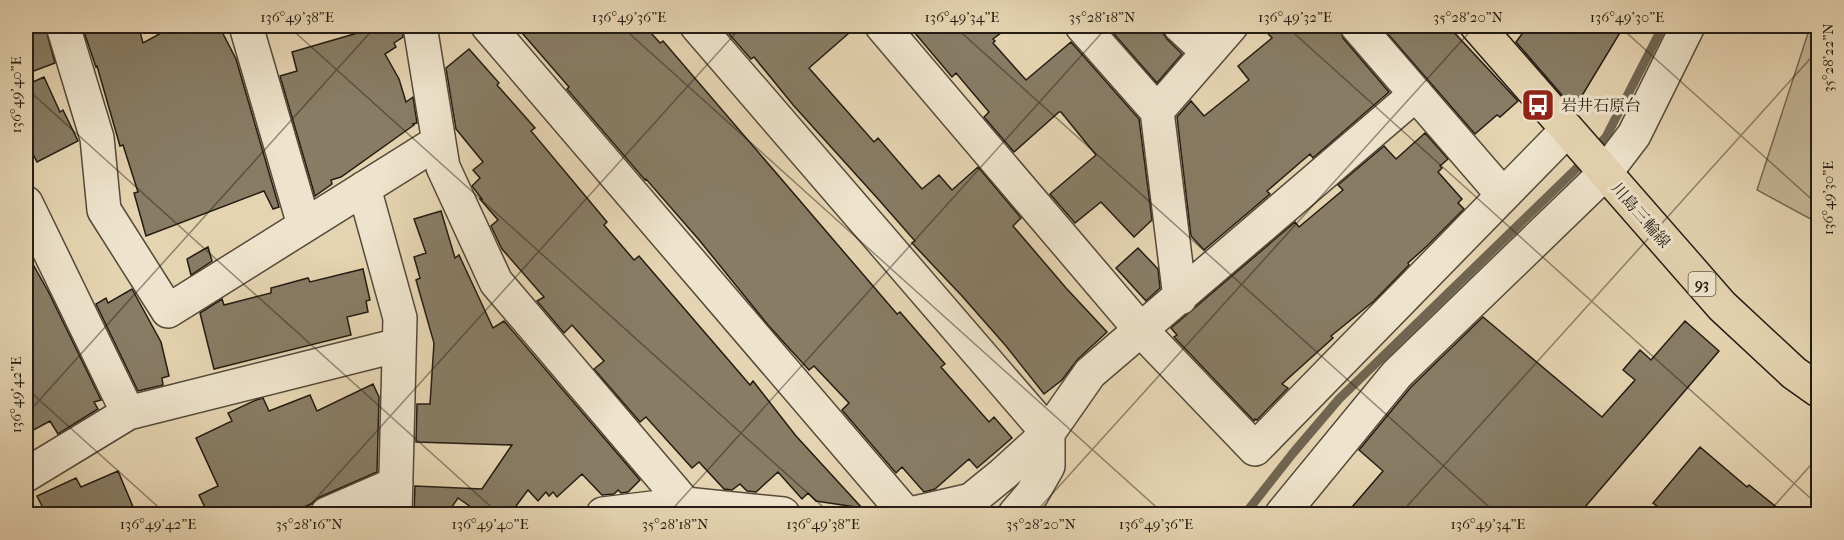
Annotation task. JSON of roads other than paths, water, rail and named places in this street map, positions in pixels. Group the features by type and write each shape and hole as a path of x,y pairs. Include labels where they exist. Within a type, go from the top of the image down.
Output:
{"main road":[{"name":"川島三輪線","path":"1477,26 1722,306 1794,373 1818,390"}],"street":[{"path":"63,26 97,138 104,210 168,311 438,142"},
{"path":"246,26 304,225"},
{"path":"420,26 443,167 496,282 685,504"},
{"path":"488,26 908,514 971,500 1003,474 1048,433 1090,374 1416,94"},
{"path":"697,26 1048,433 1048,466 1032,494 1016,514"},
{"path":"882,26 1140,329 1255,449 1503,195 1570,134"},
{"path":"1082,26 1157,111 1180,298"},
{"path":"1180,26 1208,51"},
{"path":"1157,111 1231,26"},
{"path":"1357,26 1503,195"},
{"path":"1282,514 1397,374 1634,135 1688,26"},
{"path":"327,514 395,499 400,318 364,188"},
{"path":"26,203 128,413"},
{"path":"26,475 128,413 399,345"},
{"path":"603,514 685,504 783,514"}],"waterway":[{"path":"1245,514 1339,399 1574,171 1606,137 1663,26"}],"place":[{"name":"岩井石原台","path":"1538,105"}]}
